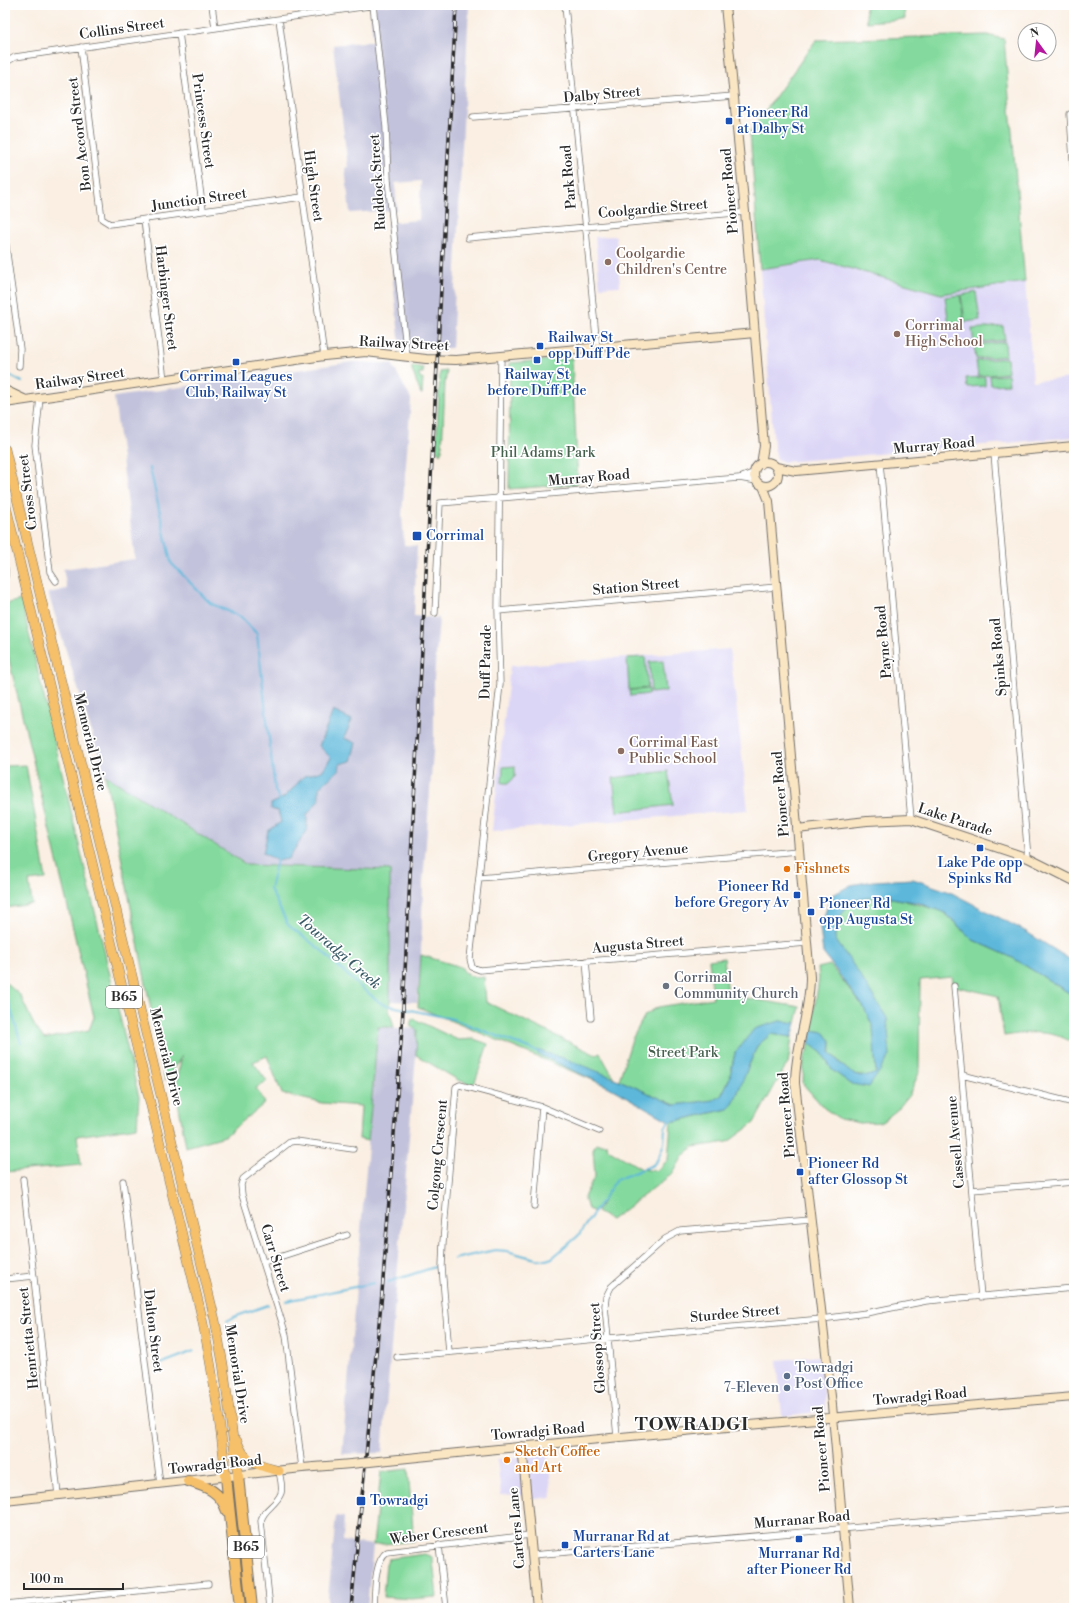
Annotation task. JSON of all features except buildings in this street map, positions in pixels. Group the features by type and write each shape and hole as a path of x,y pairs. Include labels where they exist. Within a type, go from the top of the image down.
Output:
{"highway":[{"name":"Memorial Drive","path":"238,1476 252,1608"},
{"name":"Memorial Drive","path":"226,1477 240,1608"},
{"path":"188,1481 208,1487 219,1496 225,1507 232,1530"}],"main road":[{"name":"Pioneer Road","path":"725,5 745,212 764,446 761,464"},
{"name":"Railway Street","path":"5,403 324,356 366,352 449,360 755,333"},
{"path":"5,390 26,400"},
{"name":"Pioneer Road","path":"764,446 773,466"},
{"name":"Murray Road","path":"773,466 796,471 1074,446"},
{"name":"Memorial Drive","path":"5,448 206,1284 220,1347 238,1476"},
{"path":"766,463 773,466 778,472 775,481 760,483 755,472 761,464 766,463"},
{"name":"Murray Road","path":"775,481 796,471"},
{"name":"Pioneer Road","path":"775,481 769,501 810,985 796,1065 796,1083 833,1417 850,1608"},
{"name":"Pioneer Road","path":"760,483 769,501"},
{"name":"Memorial Drive","path":"5,502 200,1309 212,1368 226,1477"},
{"name":"Lake Parade","path":"797,829 867,821 911,819 1028,858 1074,881"},
{"name":"Towradgi Road","path":"5,1501 302,1468 522,1446 833,1417 1074,1397"},
{"path":"231,1420 239,1448 245,1457 252,1463 279,1471"},
{"name":"Carters Lane","path":"522,1446 537,1608"}],"street":[{"path":"212,5 216,28"},
{"path":"325,5 326,12"},
{"name":"Collins Street","path":"5,65 8,61 15,57 376,5"},
{"name":"Park Road","path":"565,5 597,348"},
{"name":"Ruddock Street","path":"372,6 386,128 388,180 407,357"},
{"name":"High Street","path":"279,19 324,356"},
{"name":"Princess Street","path":"179,33 203,211"},
{"name":"Bon Accord Street","path":"81,47 102,219"},
{"name":"Dalby Street","path":"473,117 734,96"},
{"path":"1072,114 1074,176"},
{"name":"Junction Street","path":"102,219 110,224 302,198"},
{"name":"Coolgardie Street","path":"468,238 745,212"},
{"name":"Harbinger Street","path":"144,220 164,380"},
{"path":"5,239 20,349 19,366"},
{"name":"Duff Parade","path":"472,967 470,959 500,684 498,611 501,356"},
{"name":"Cross Street","path":"40,398 35,445 50,572 56,581"},
{"name":"Spinks Road","path":"994,453 1028,858"},
{"name":"Payne Road","path":"880,464 911,819"},
{"name":"Murray Road","path":"435,614 440,503 739,478 755,472"},
{"name":"Murray Road","path":"739,478 760,483"},
{"path":"5,569 5,576"},
{"name":"Station Street","path":"498,611 776,587"},
{"name":"Gregory Avenue","path":"479,878 799,851"},
{"name":"Augusta Street","path":"472,967 480,970 807,943"},
{"path":"586,961 591,1018"},
{"name":"Cassell Avenue","path":"954,986 981,1297"},
{"path":"962,1075 1074,1103"},
{"name":"Colgong Crescent","path":"449,1352 442,1267 442,1248 456,1087 460,1085 542,1108 599,1131"},
{"path":"534,1206 542,1108"},
{"name":"Carr Street","path":"302,1468 286,1335 241,1192 241,1185 243,1179 290,1142 353,1149"},
{"name":"Henrietta Street","path":"23,1179 58,1495"},
{"name":"Dalton Street","path":"123,1181 160,1484"},
{"path":"972,1190 1074,1182"},
{"name":"Glossop Street","path":"616,1437 605,1306 608,1291 670,1236 686,1230 810,1220"},
{"path":"264,1262 347,1235"},
{"path":"5,1279 34,1276"},
{"name":"Sturdee Street","path":"397,1357 607,1337 822,1319 866,1313 926,1301 1074,1288"},
{"path":"270,1608 261,1521 265,1512 281,1494 279,1471"},
{"name":"Murranar Road","path":"532,1555 1074,1509"},
{"name":"Weber Crescent","path":"374,1608 378,1564 384,1554 392,1550 530,1535"},
{"path":"439,1545 446,1608"},
{"path":"5,1604 208,1584"},
{"path":"68,1598 69,1608"}],"shaded area":[{"path":"370,5 469,5 452,348 400,346 387,223 419,220 421,181 395,183 397,210 350,213 345,168 348,167 333,45 373,41"},
{"name":"Coolgardie Children's Centre","path":"616,236 620,286 600,287 595,237"},
{"name":"Corrimal High School","path":"820,260 941,294 1025,282 1033,381 1074,378 1074,437 784,462 777,459 774,447 760,269"},
{"path":"352,362 392,364 411,399 402,515 404,545 417,546 414,616 439,618 434,678 434,738 423,882 421,955 417,1002 390,1001 390,870 247,865 105,775 48,593 67,589 63,569 135,559 114,397"},
{"name":"Corrimal East Public School","path":"730,649 748,810 492,831 510,666"},
{"path":"378,1027 417,1029 416,1055 382,1453 342,1454"},
{"path":"820,1356 826,1411 782,1416 777,1360"},
{"path":"548,1454 552,1497 535,1499 517,1494 501,1495 497,1459"},
{"path":"336,1516 344,1517 343,1541 373,1545 367,1608 327,1608"}],"green space":[{"path":"865,5 904,5 905,19 867,22"},
{"path":"987,35 1004,39 1025,282 941,294 820,260 760,269 750,132 816,40"},
{"path":"976,292 980,320 965,322 961,295"},
{"path":"960,295 964,322 949,325 945,297"},
{"path":"1003,326 1005,340 974,343 972,329"},
{"path":"1005,342 1006,356 976,359 974,345"},
{"name":"Phil Adams Park","path":"572,358 578,484 509,489 510,363"},
{"path":"1007,358 1008,373 978,376 976,361"},
{"path":"412,366 423,368 423,373 419,373 419,376 423,379 422,394 412,370"},
{"path":"447,371 445,383 442,450 440,454 436,451 440,372"},
{"path":"1008,375 1009,384 991,385 990,376"},
{"path":"985,377 985,386 967,387 966,378"},
{"path":"21,600 139,1097 137,1127 77,1136 81,1165 5,1172 5,982 20,995 34,1025 44,1039 89,1030 94,1017 5,643 5,604"},
{"path":"645,657 648,688 629,690 627,658"},
{"path":"663,661 666,691 651,693 649,662"},
{"path":"649,689 649,694 630,696 629,690"},
{"path":"26,765 46,879 29,881 32,904 5,908 5,766"},
{"path":"515,766 515,777 509,783 502,783 503,767"},
{"path":"668,771 673,805 617,812 613,778"},
{"path":"105,775 247,865 390,870 389,1010 394,1027 378,1027 368,1141 359,1139 361,1106 322,1103 282,1094 267,1056 253,1062 267,1081 256,1088 265,1103 225,1136 186,1147 175,1085 182,1056 165,1081"},
{"path":"881,896 942,911 973,940 1013,958 1074,996 1074,1043 1056,1035 1040,1033 1023,1033 1004,1036 998,996 954,986 952,977 920,980 919,1073 909,1095 898,1109 882,1122 860,1123 840,1119 824,1108 803,1084 804,1057 808,1051 809,1043 822,1053 832,1070 851,1084 877,1073 872,995 835,939 835,922 853,900"},
{"path":"421,955 461,967 471,976 484,977 486,1002 596,1055 600,1053 614,1078 607,1086 418,1007"},
{"name":"Street Park","path":"724,958 728,995 800,1007 796,1023 780,1021 735,1053 729,1080 721,1096 714,1100 675,1105 619,1080 632,1039 645,1015 658,1007 713,998 709,960"},
{"path":"830,965 863,1006 874,1027 876,1073 870,1076 851,1074 831,1053 831,1041 824,1032 811,1030 819,979 818,968"},
{"path":"412,1018 458,1040 474,1039 488,1044 475,1082 472,1085 458,1080 416,1055 417,1030 410,1026"},
{"path":"771,1034 792,1037 788,1064 754,1123 728,1142 693,1147 684,1155 672,1174 611,1220 597,1212 608,1192 595,1212 588,1209 584,1197 595,1176 593,1150 596,1144 607,1144 608,1149 642,1169 656,1171 668,1160 671,1122 728,1109 733,1104 757,1046"},
{"path":"408,1469 414,1541 373,1545 381,1472"},
{"path":"424,1554 431,1556 433,1561 437,1597 411,1599 383,1597 386,1564 388,1559"}],"water":[{"path":"333,711 352,720 344,738 356,743 351,761 340,764 339,770 319,788 319,800 307,815 307,831 288,859 277,861 263,853 268,831 281,822 278,811 271,809 271,804 285,797 304,776 322,771 331,758 319,746"},
{"path":"913,879 950,892 1025,931 1074,962 1074,996 1013,958 973,940 945,913 919,903 881,896 854,900 835,922 835,939 887,1018 890,1056 869,1087 851,1084 832,1070 822,1053 809,1043 811,1030 824,1032 831,1041 830,1052 839,1063 850,1072 862,1076 869,1076 876,1073 873,1027 863,1006 823,953 820,928 831,896 851,885 873,881"},
{"path":"780,1021 796,1023 792,1037 771,1034 757,1046 733,1104 728,1109 671,1122 607,1086 538,1054 537,1050 569,1060 675,1105 713,1100 721,1096 729,1080 735,1053 754,1029"}],"waterway":[{"path":"5,373 22,382"},
{"name":"Towradgi Creek","path":"150,468 171,563 210,603 241,617 257,634 275,790 281,802"},
{"name":"Towradgi Creek","path":"277,860 270,889 288,925 321,950 358,985 382,1004 453,1019 539,1052"},
{"path":"5,999 9,1003 21,1043"},
{"path":"803,1034 812,1037"},
{"path":"454,1259 495,1250 507,1251 536,1259 546,1260 552,1258 578,1236 616,1180 653,1165 658,1159 664,1143 665,1128 670,1119"},
{"path":"388,1282 435,1267"},
{"path":"286,1301 374,1283"},
{"path":"227,1321 268,1305"},
{"path":"155,1366 194,1351"}],"railway":[{"path":"351,1608 382,1293 402,1028 456,5"}],"place":[{"name":"Pioneer Rd at Dalby St","path":"729,121"},
{"name":"Coolgardie Children's Centre","path":"608,262"},
{"name":"Corrimal High School","path":"897,334"},
{"name":"Railway St opp Duff Pde","path":"540,346"},
{"name":"Railway St before Duff Pde","path":"537,360"},
{"name":"Corrimal Leagues Club, Railway St","path":"236,362"},
{"name":"Corrimal","path":"417,536"},
{"name":"Corrimal East Public School","path":"621,751"},
{"name":"Lake Pde opp Spinks Rd","path":"980,848"},
{"name":"Fishnets","path":"787,869"},
{"name":"Pioneer Rd before Gregory Av","path":"797,895"},
{"name":"Pioneer Rd opp Augusta St","path":"811,912"},
{"name":"Corrimal Community Church","path":"666,986"},
{"name":"Pioneer Rd after Glossop St","path":"800,1172"},
{"name":"Towradgi Post Office","path":"787,1376"},
{"name":"7-Eleven","path":"787,1388"},
{"name":"Sketch Coffee and Art","path":"507,1460"},
{"name":"Towradgi","path":"361,1501"},
{"name":"Murranar Rd after Pioneer Rd","path":"799,1539"},
{"name":"Murranar Rd at Carters Lane","path":"565,1545"}],"district":[{"name":"TOWRADGI","path":"692,1424"}]}
